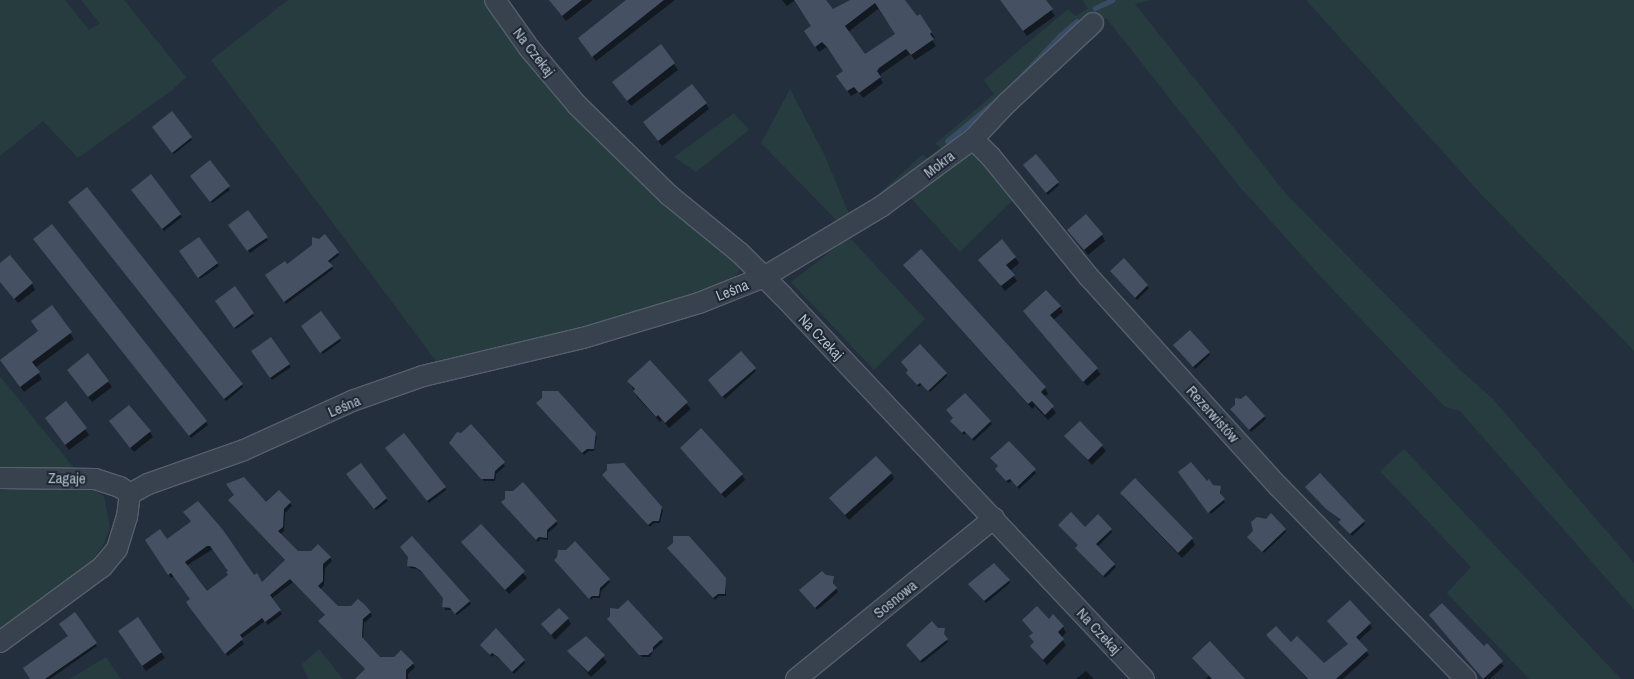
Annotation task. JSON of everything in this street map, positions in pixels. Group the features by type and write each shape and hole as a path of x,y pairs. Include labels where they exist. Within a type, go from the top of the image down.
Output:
{"street":[{"name":"Na Czekaj","path":"495,0 528,48 577,105 656,183 739,252 764,277 994,518 1144,679"},
{"name":"Mokra","path":"764,277 882,206 973,139 1008,102 1093,23"},
{"name":"Rezerwistów","path":"973,139 991,157 1089,277 1279,487 1466,679"},
{"name":"Leśna","path":"130,494 148,484 244,450 352,401 414,379 583,338 699,303 764,277"},
{"name":"Zagaje","path":"0,478 94,479 120,487 130,494"},
{"path":"0,642 102,567 117,549 127,517 130,494"},
{"name":"Sosnowa","path":"796,679 994,518"}],"green space":[{"path":"0,0 65,0 89,30 100,23 81,0 124,0 186,77 171,91 78,158 43,121 0,156"},
{"path":"288,0 486,0 739,267 738,273 729,283 572,330 436,361 211,60"},
{"path":"1082,0 1150,0 1135,4 1288,196 1459,369 1492,398 1634,563 1634,610 1460,411 1445,407 1333,290 1239,186 1106,18 1009,111 1001,102 944,150 935,144 994,94 984,80 1068,9 1075,16 1088,9"},
{"path":"1306,0 1634,0 1634,351 1479,192"},
{"path":"790,89 824,154 849,214 837,221 761,143"},
{"path":"734,113 749,130 696,172 674,157"},
{"path":"970,151 988,163 1013,200 960,252 909,196"},
{"path":"923,154 929,161 875,205 871,201"},
{"path":"849,237 925,319 874,370 791,282"},
{"path":"0,376 77,472 0,470"},
{"path":"1404,449 1621,679 1529,679 1447,593 1471,567 1380,471"},
{"path":"0,483 81,484 104,496 110,527 103,545 93,560 0,635"},
{"path":"319,649 343,679 309,679 301,665"},
{"path":"106,657 121,679 70,679"}],"building":[{"path":"549,0 582,0 562,16"},
{"path":"626,0 664,0 592,57 578,38"},
{"path":"794,0 826,0 833,9 850,0 905,0 917,16 920,14 932,32 930,34 934,39 911,55 906,49 879,68 877,71 881,77 859,93 854,87 847,91 836,76 843,71 827,47 822,42 815,47 804,31 811,26","holes":["875,3 895,34 865,54 845,26"]},
{"path":"1000,0 1046,0 1053,9 1023,31"},
{"path":"661,44 675,63 627,101 612,82"},
{"path":"692,84 707,103 658,141 643,122"},
{"path":"172,111 192,137 172,153 152,127"},
{"path":"1036,154 1059,182 1046,193 1023,165"},
{"path":"210,160 230,186 210,202 190,176"},
{"path":"151,174 181,214 162,229 131,190"},
{"path":"87,187 243,384 224,399 68,202"},
{"path":"248,210 268,237 247,251 228,225"},
{"path":"1086,214 1103,234 1084,250 1067,230"},
{"path":"52,224 207,421 189,436 33,239"},
{"path":"325,234 339,252 328,261 333,266 284,302 265,275 285,261 287,264 312,245 312,237 319,239"},
{"path":"199,237 218,263 198,278 179,251"},
{"path":"1002,239 1016,257 1006,265 1015,275 1001,286 978,260"},
{"path":"921,249 1046,387 1041,392 1054,406 1045,415 1032,401 1028,404 903,265"},
{"path":"10,255 33,283 14,299 0,282 0,263"},
{"path":"1124,258 1148,285 1135,298 1110,271"},
{"path":"235,286 254,313 234,328 215,301"},
{"path":"1046,290 1061,306 1050,315 1098,368 1083,382 1023,311"},
{"path":"52,305 72,332 32,362 40,372 20,387 0,360 38,331 31,321"},
{"path":"321,311 341,338 320,353 301,326"},
{"path":"1190,330 1210,352 1193,367 1173,345"},
{"path":"271,337 290,364 270,378 251,351"},
{"path":"920,344 947,373 928,391 920,383 917,385 906,373 908,370 901,362"},
{"path":"741,351 756,368 722,397 708,380"},
{"path":"88,353 109,381 88,397 67,370"},
{"path":"650,360 688,402 665,423 658,415 656,417 633,391 635,389 627,381"},
{"path":"542,391 558,391 596,433 594,449 587,449 582,453 536,403 542,398"},
{"path":"965,393 991,421 972,439 964,431 962,433 950,421 953,418 946,410"},
{"path":"1246,395 1265,416 1249,430 1230,409 1235,405 1235,398 1241,399"},
{"path":"66,401 87,428 65,445 45,418"},
{"path":"129,405 151,431 130,448 109,421"},
{"path":"1080,421 1103,445 1088,460 1064,436"},
{"path":"471,424 505,462 495,471 494,479 481,479 449,443 457,432 461,433"},
{"path":"701,428 743,474 721,494 680,448"},
{"path":"404,433 446,487 427,501 385,448"},
{"path":"1009,441 1036,469 1017,487 1010,479 1006,481 995,469 998,466 990,458"},
{"path":"876,456 892,473 845,515 829,498"},
{"path":"1191,462 1207,481 1209,479 1213,485 1221,486 1220,493 1225,499 1208,513 1178,472"},
{"path":"361,463 387,498 374,509 346,474"},
{"path":"624,463 662,507 659,521 653,521 648,525 602,475 607,470 607,464"},
{"path":"1320,473 1365,521 1350,534 1338,522 1341,520 1326,509 1305,487"},
{"path":"244,477 266,502 279,490 291,502 284,509 283,527 278,531 298,551 311,551 318,544 331,557 323,564 323,581 318,586 338,606 351,606 358,599 365,605 371,612 363,619 362,637 380,657 394,657 401,650 414,663 406,670 406,679 355,679 365,669 318,621 325,615 290,579 270,595 281,610 265,622 262,618 240,635 243,639 225,654 186,602 190,599 171,573 168,575 145,540 160,529 167,539 189,523 191,521 183,512 198,501 223,530 254,575 257,573 262,582 285,560 228,500 234,495 226,484","holes":["207,546 210,546 228,571 226,572 228,575 207,591 185,562"]},
{"path":"1135,478 1193,538 1178,553 1120,493"},
{"path":"523,482 557,521 547,530 547,538 539,537 536,540 501,502 505,499 505,491 513,491"},
{"path":"1071,512 1085,527 1098,514 1112,529 1096,544 1115,564 1103,576 1075,548 1078,545 1058,525"},
{"path":"1271,513 1286,529 1262,552 1247,537 1253,531 1251,522 1257,517 1266,519"},
{"path":"481,524 525,571 505,590 461,542"},
{"path":"412,536 470,601 455,614 450,608 442,607 443,598 421,571 415,567 407,566 408,557 400,547"},
{"path":"673,536 689,536 726,578 725,594 718,594 713,598 667,548 673,543"},
{"path":"575,541 610,579 600,588 599,596 592,596 589,599 554,560 557,557 558,550 566,550"},
{"path":"994,563 1010,580 984,601 968,584"},
{"path":"822,571 826,575 834,576 833,583 837,588 815,608 799,590"},
{"path":"628,600 663,638 653,647 653,651 648,655 639,655 607,619 610,616 610,608 618,609"},
{"path":"1350,600 1371,623 1356,637 1368,650 1336,679 1308,679 1266,635 1276,626 1291,642 1297,636 1324,663 1348,644 1327,621"},
{"path":"1442,603 1484,646 1487,643 1503,661 1483,679 1429,615"},
{"path":"1037,606 1049,619 1053,614 1064,626 1058,632 1064,639 1043,660 1030,646 1034,642 1029,636 1033,633 1022,620"},
{"path":"559,608 569,618 551,635 541,624"},
{"path":"75,612 97,643 45,679 30,679 23,668 68,636 59,624"},
{"path":"138,617 162,652 142,666 118,631"},
{"path":"932,621 938,628 945,628 944,634 948,639 920,661 906,645"},
{"path":"496,628 525,660 512,672 498,657 492,653 490,655 480,645"},
{"path":"586,636 605,655 588,672 567,651"},
{"path":"1210,641 1245,679 1212,679 1192,658"}],"waterway":[{"path":"1095,8 1112,0"},
{"path":"1014,84 1059,36 1077,21"},
{"path":"947,141 1002,95"}]}
